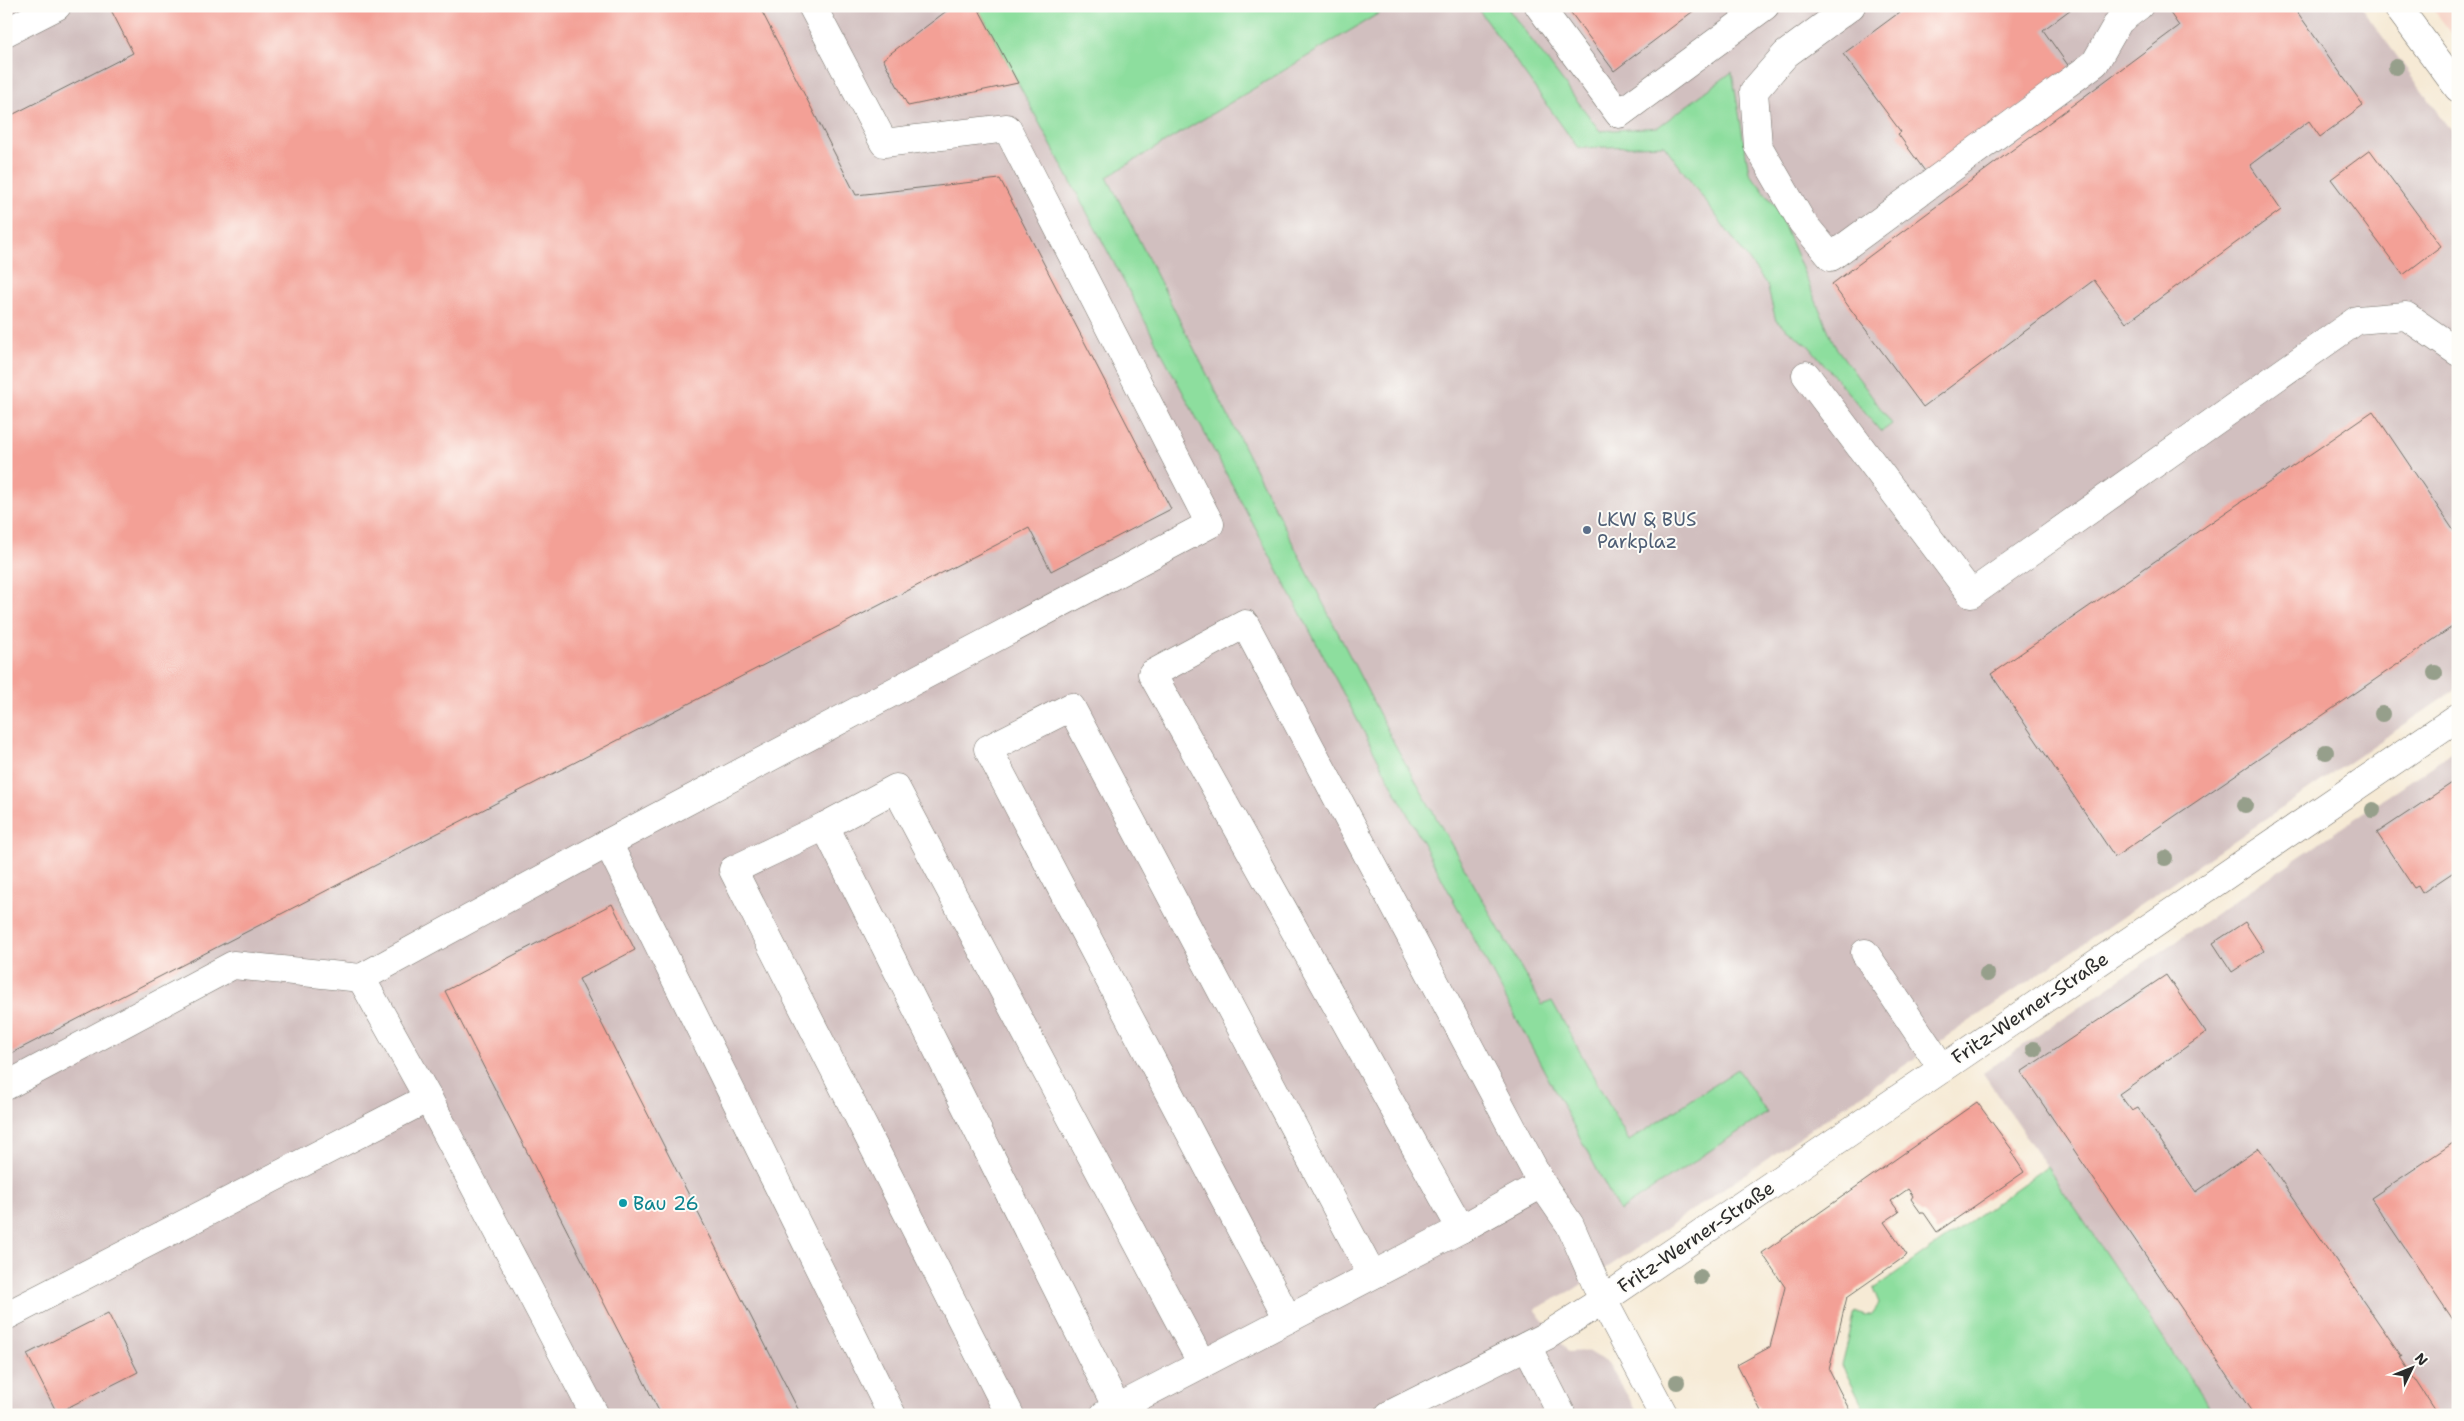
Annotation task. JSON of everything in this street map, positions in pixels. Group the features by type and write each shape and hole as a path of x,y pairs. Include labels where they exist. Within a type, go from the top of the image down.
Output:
{"street":[{"path":"6,32 57,6"},
{"path":"6,1086 233,965 360,978 608,843 1210,524 1008,128 884,143 812,6"},
{"path":"1539,6 1619,114 1765,6"},
{"path":"1851,6 1786,54 1754,92 1758,146 1802,222 1831,257 2095,63 2118,21 2139,6"},
{"path":"2397,6 2458,88"},
{"path":"1806,374 1972,594 2357,320 2406,316 2458,352"},
{"path":"1461,1229 1152,674 1245,624 1542,1184 1570,1225 1603,1300 1664,1415"},
{"path":"1288,1319 988,749 1071,707 1372,1275"},
{"name":"Fritz-Werner-Straße","path":"1389,1415 1527,1346 1603,1300 2458,717"},
{"path":"1010,1415 732,870 825,826 896,788 1202,1364"},
{"path":"825,826 1110,1411 1461,1229 1542,1184"},
{"path":"608,843 892,1415"},
{"path":"1865,953 1942,1068"},
{"path":"360,978 428,1098 595,1415"},
{"path":"6,1316 428,1098"},
{"path":"1527,1346 1562,1415"}],"shaded area":[{"path":"6,6 2360,6 2458,139 2458,688 1634,1250 1573,1290 1535,1309 1568,1352 1588,1351 1608,1363 1639,1415 6,1415"},
{"path":"2431,6 2458,6 2458,42"},
{"path":"2458,748 2458,1415 2215,1415 1983,1073"}],"green space":[{"path":"977,6 1391,6 1107,177 1394,743 1542,1005 1552,1001 1629,1141 1738,1069 1767,1113 1619,1211"},
{"path":"1476,6 1506,6 1600,131 1658,127 1732,72 1749,172 1776,207 1835,346 1892,424 1881,432 1809,346 1776,321 1767,285 1664,145 1578,148"},
{"path":"2047,1167 2215,1415 1897,1415 1892,1407 1880,1415 1867,1415 1842,1365 1855,1312 1865,1316 1872,1314 1879,1304 1873,1289"}],"building":[{"path":"109,6 759,6 856,195 1000,179 1171,509 1051,571 1029,528 6,1056 6,118 133,53"},
{"path":"953,6 977,6 1018,83 908,106 883,59"},
{"path":"1566,6 1700,6 1614,71"},
{"path":"1908,6 2075,6 2043,30 2070,68 1927,174 1898,134 1901,132 1843,54"},
{"path":"2179,6 2293,6 2363,105 2320,137 2309,121 2250,165 2281,210 2126,323 2094,280 1923,407 1832,284 2179,26 2170,13"},
{"path":"2370,150 2441,246 2403,275 2331,179"},
{"path":"2373,411 2454,531 2458,529 2458,623 2115,857 1991,674"},
{"path":"2458,779 2458,859 2454,861 2458,869 2422,893 2418,886 2414,888 2377,833"},
{"name":"Bau 26","path":"612,904 635,950 579,979 801,1415 661,1415 445,991"},
{"path":"2245,922 2264,951 2232,972 2213,943"},
{"path":"2166,975 2206,1033 2119,1094 2132,1111 2138,1108 2196,1192 2259,1148 2402,1357 2400,1357 2438,1415 2254,1415 2021,1072"},
{"path":"1977,1102 2013,1151 2011,1152 2024,1172 1937,1232 1924,1213 1921,1213 1911,1199 1913,1196 1908,1189 1891,1201 1899,1212 1884,1222 1907,1255 1847,1297 1829,1370 1852,1415 1763,1415 1737,1365 1770,1347 1785,1287 1762,1253"},
{"path":"2456,1141 2458,1144 2458,1327 2371,1198"},
{"path":"108,1313 138,1372 57,1413 27,1354"}],"place":[{"name":"LKW & BUS Parkplaz","path":"1587,530"},
{"name":"Bau 26","path":"623,1203"}]}
